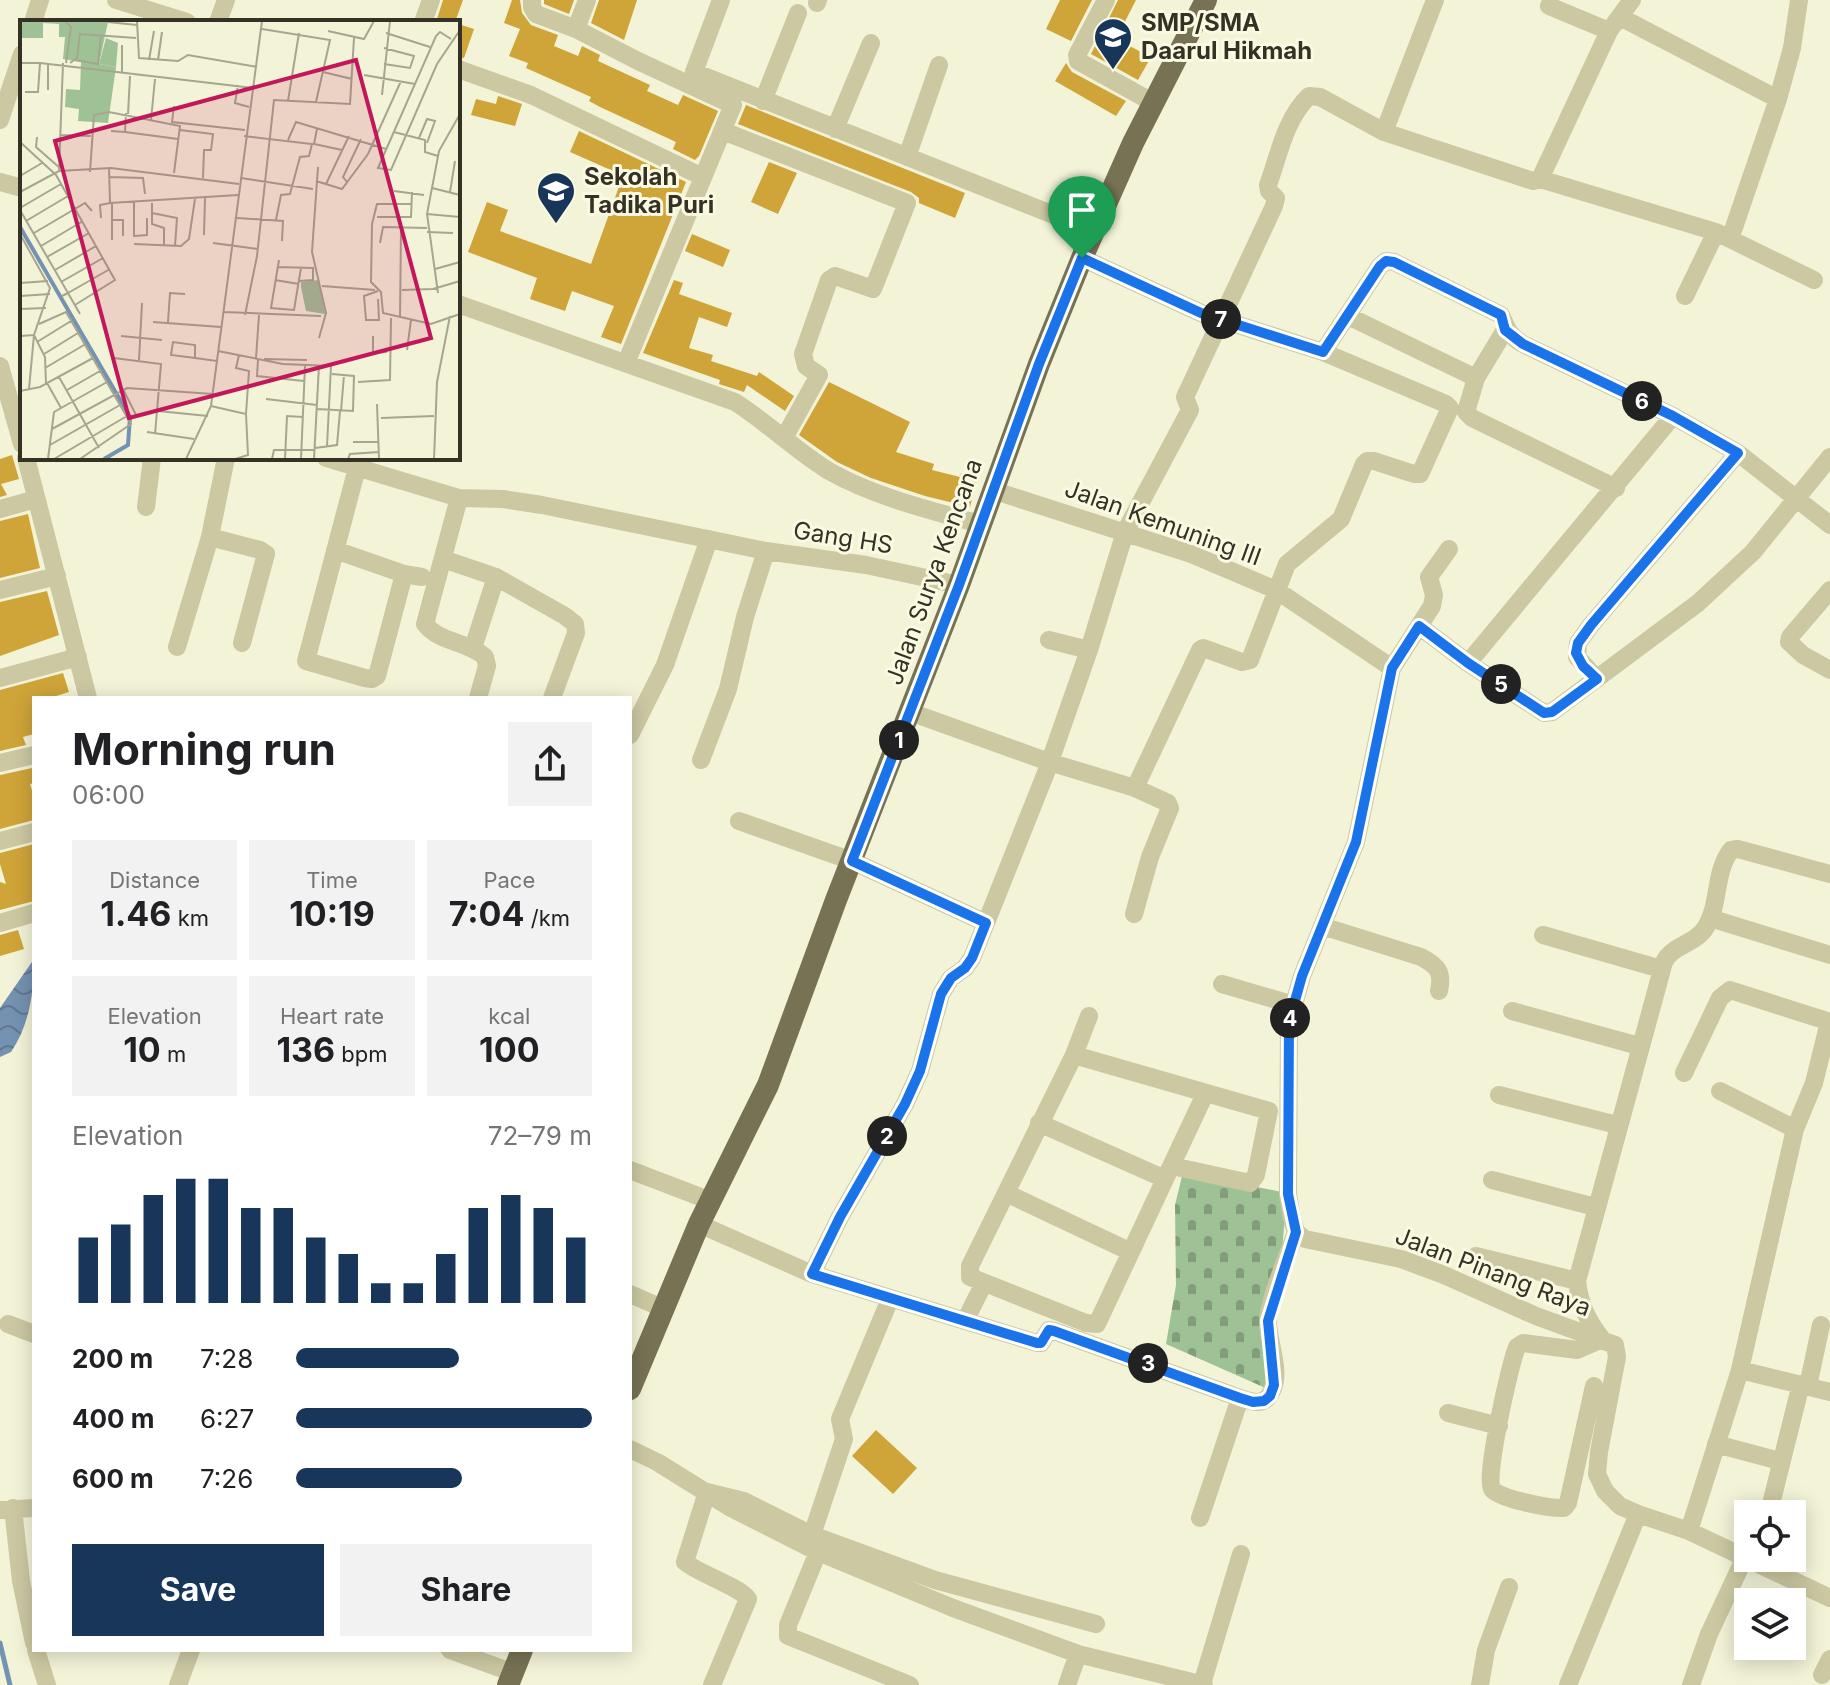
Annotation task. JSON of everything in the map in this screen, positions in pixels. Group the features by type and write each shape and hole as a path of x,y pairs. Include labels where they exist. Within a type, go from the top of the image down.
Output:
{"main road":[{"name":"Jalan Surya Kencana","path":"632,1384 699,1224 768,1085 1082,258 1204,1"},
{"path":"511,1679 521,1652"}],"street":[{"path":"34,20 40,0"},
{"path":"116,0 181,20"},
{"path":"219,20 226,0"},
{"path":"424,20 431,0"},
{"path":"532,0 536,14 576,29 733,105 626,363"},
{"path":"576,29 587,0"},
{"path":"721,0 694,72 1094,231"},
{"path":"1106,0 1077,55 1078,61 1154,103"},
{"path":"1384,132 1435,0"},
{"path":"1540,179 1615,24 1632,0"},
{"path":"1685,296 1723,235 1778,99 1792,48 1799,0"},
{"path":"1549,6 1615,24 1778,99"},
{"path":"763,101 798,13"},
{"path":"835,129 871,43"},
{"path":"0,120 20,60"},
{"path":"907,157 939,65"},
{"path":"460,70 531,95 703,177"},
{"path":"812,1274 840,1217 905,1104 920,1071 941,994 951,978 965,968 972,958 1049,762 1089,650 1125,532 1190,410 1185,397 1274,206 1276,198 1268,185 1289,123 1309,96 1320,97 1384,132 1533,181 1540,179 1723,235 1814,280"},
{"path":"723,131 907,203 873,289 835,276 829,280 803,354 806,366 819,375 784,438"},
{"path":"0,182 20,187"},
{"path":"1082,258 1179,304 1323,352 1450,406 1450,412 1420,474 1367,461 1341,519 1293,557 1276,590 1250,660 1242,662 1203,648 1200,650 1135,788"},
{"path":"1323,352 1380,266 1386,261 1394,262 1501,315 1505,330 1523,344 1673,416 1738,453 1830,525"},
{"path":"460,305 735,402 829,470 858,485 930,511 980,524"},
{"path":"1352,318 1476,378"},
{"path":"1505,330 1476,378 1466,408 1468,415 1616,488"},
{"path":"0,366 20,439"},
{"path":"1468,663 1673,416"},
{"path":"1597,679 1577,657 1578,643 1738,453"},
{"path":"1419,626 1544,713 1552,712 1698,603 1753,552 1830,457"},
{"path":"26,460 88,696"},
{"path":"146,507 152,460"},
{"path":"177,647 210,537 226,460"},
{"name":"Gang HS","path":"334,460 459,498 503,499 542,505 766,551 866,565 959,585"},
{"path":"335,550 413,576 377,676 372,679 306,661 335,550 357,468"},
{"name":"Jalan Kemuning III","path":"992,490 1191,554 1276,590 1392,668"},
{"path":"459,498 425,624 436,634 473,648 485,657 487,666 479,696"},
{"path":"0,509 36,499"},
{"path":"210,537 266,554 242,643"},
{"path":"632,731 665,665 709,539"},
{"path":"699,1224 812,1274 890,1299 1037,1343 1041,1343 1049,1330 1054,1331 1253,1402 1264,1401 1270,1396 1274,1385 1268,1321 1296,1232 1288,1194 1289,1022 1302,976 1359,831 1392,668 1434,601 1429,577 1449,549"},
{"path":"701,760 728,689 745,617 766,551"},
{"path":"443,559 496,577 575,624 576,633 553,696"},
{"path":"0,590 57,576"},
{"path":"473,648 496,577"},
{"path":"1830,590 1789,642 1803,655 1830,670"},
{"path":"1049,640 1089,650"},
{"path":"0,678 78,657"},
{"path":"910,712 1049,762 1135,788 1168,803 1170,806 1150,857 1134,914"},
{"path":"0,763 32,755"},
{"path":"739,821 852,861 986,923"},
{"path":"0,841 32,833"},
{"path":"1594,1386 1568,1503 1564,1508 1506,1497 1492,1490 1489,1485 1491,1459 1514,1355 1520,1344 1577,1350 1602,1339 1579,1301 1577,1281 1617,1125 1661,969 1668,954 1697,938 1710,918 1722,868 1731,850 1738,849 1830,874"},
{"path":"0,923 32,914"},
{"path":"1710,918 1830,955"},
{"path":"1322,926 1436,965 1442,976 1439,991"},
{"path":"1543,935 1661,969"},
{"path":"1222,984 1294,1005"},
{"path":"1684,1073 1720,998 1730,990 1829,1022 1814,1083 1795,1129 1740,1370 1689,1531"},
{"path":"1512,1011 1639,1046"},
{"path":"1089,1016 1074,1055 968,1271 970,1277 1094,1325 1102,1317 1205,1094"},
{"path":"1039,1123 1168,1173 1247,1182 1255,1178 1269,1111 1074,1055"},
{"path":"1720,1091 1795,1129"},
{"path":"1499,1095 1617,1125"},
{"path":"632,1171 711,1201"},
{"path":"1492,1180 1595,1207"},
{"path":"1006,1193 1131,1252"},
{"name":"Jalan Pinang Raya","path":"1296,1232 1305,1239 1322,1244 1401,1259 1536,1316 1615,1345 1618,1354 1597,1474 1605,1491 1620,1506 1689,1531 1734,1552"},
{"path":"1476,1256 1577,1281"},
{"path":"965,1321 984,1283"},
{"path":"632,1295 662,1308"},
{"path":"890,1299 840,1419 844,1439 815,1544 786,1629 788,1636 910,1685"},
{"path":"8,1324 32,1333"},
{"path":"1772,1500 1780,1461 1821,1325"},
{"path":"1740,1370 1830,1392"},
{"path":"1200,1518 1240,1398"},
{"path":"1448,1413 1499,1426"},
{"path":"1716,1444 1780,1461"},
{"path":"632,1450 731,1508 953,1608 1152,1678 1203,1685 1241,1554"},
{"path":"707,1492 685,1562 745,1593 748,1599 712,1685"},
{"path":"32,1508 7,1509 32,1633"},
{"path":"1568,1685 1638,1514"},
{"path":"815,1544 1096,1624"},
{"path":"1691,1685 1709,1634 1738,1572"},
{"name":"Jalan Pinang Raya","path":"1776,1572 1830,1598"},
{"path":"1480,1685 1486,1650 1509,1587"},
{"path":"37,1652 47,1685"},
{"path":"178,1685 190,1652"},
{"path":"454,1652 511,1679"},
{"path":"1067,1685 1078,1654"}],"green space":[{"path":"1183,1172 1287,1193 1270,1390 1166,1344 1176,1285 1175,1205"}],"water":[{"path":"32,962 32,995 27,1019 11,1052 0,1057 0,1008"}],"building":[{"path":"443,0 463,0 456,20 437,20"},
{"path":"512,0 520,0 522,13 531,25 558,35 554,46 578,56 582,46 600,55 598,61 650,85 647,91 678,105 683,95 718,111 699,156 695,160 673,149 676,142 600,107 589,101 591,97 526,68 528,63 509,56 520,29 504,23"},
{"path":"544,0 574,0 569,14 544,4"},
{"path":"599,0 637,0 624,40 591,23"},
{"path":"1060,0 1092,0 1071,41 1046,29"},
{"path":"1118,0 1136,0 1116,39 1151,57 1138,80 1091,54"},
{"path":"460,25 474,29 464,58 460,57"},
{"path":"1066,63 1072,72 1126,101 1116,116 1055,81"},
{"path":"498,96 522,104 515,126 471,115 476,99 496,104"},
{"path":"746,105 965,193 955,218 919,203 919,198 911,192 738,124"},
{"path":"579,131 686,182 621,344 601,337 614,306 572,291 565,311 530,299 537,278 468,252 487,202 508,210 500,231 591,264 621,181 611,177 613,171 570,152"},
{"path":"769,162 797,173 778,214 751,202"},
{"path":"692,234 730,250 723,267 685,251"},
{"path":"674,280 683,283 679,294 732,313 727,327 699,317 689,348 713,355 711,361 757,376 759,372 794,396 785,411 747,385 744,392 719,384 720,380 643,353"},
{"path":"829,382 910,422 896,452 934,464 932,470 960,477 961,473 978,477 970,507 871,478 837,462 799,435"},
{"path":"12,455 19,479 1,484 7,495 0,497 0,459"},
{"path":"28,514 40,568 0,578 0,521"},
{"path":"47,591 59,635 0,656 0,602"},
{"path":"63,673 69,692 56,696 32,696 32,735 23,737 26,745 0,751 0,690"},
{"path":"32,768 32,821 0,829 0,775"},
{"path":"32,845 32,902 0,910 0,882 6,884 0,853"},
{"path":"18,930 24,949 0,956 0,935"},
{"path":"876,1430 917,1468 893,1494 852,1456"}],"waterway":[{"path":"0,1643 10,1685"}],"place":[{"name":"SMP/SMA Daarul Hikmah","path":"1113,71"},
{"name":"Sekolah Tadika Puri","path":"556,225"}],"route":[{"path":"1082,258 1201,313 1323,352 1380,266 1386,261 1394,262 1501,315 1505,330 1523,344 1673,416 1738,453 1578,643 1577,657 1597,679 1552,712 1544,713 1419,626 1392,668 1356,842 1302,976 1289,1022 1288,1194 1296,1232 1268,1321 1275,1370 1274,1385 1270,1396 1264,1401 1240,1398 1089,1341 1054,1331 1049,1330 1039,1344 812,1274 840,1217 905,1104 920,1071 941,994 951,978 965,968 972,958 986,923 852,861 959,585 1039,364 1082,258"}]}
